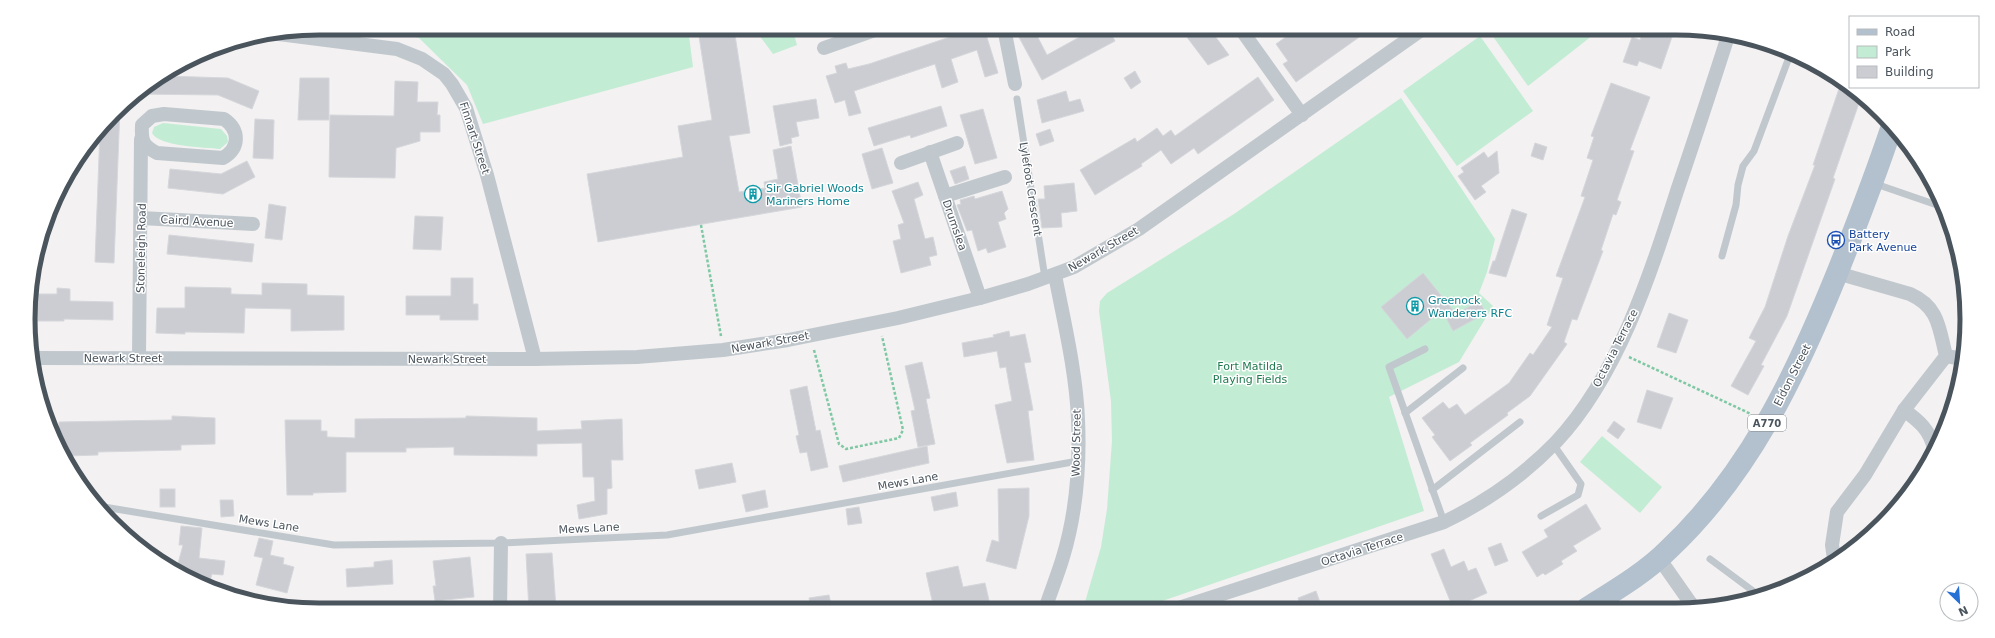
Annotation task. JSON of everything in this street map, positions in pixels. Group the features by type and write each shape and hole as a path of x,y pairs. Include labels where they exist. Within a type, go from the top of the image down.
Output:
{"main road":[{"name":"Eldon Street","path":"1594,603 1659,558 1691,528 1715,501 1755,444 1785,391 1808,344 1873,183 1890,132"}],"street":[{"path":"824,48 861,35"},
{"path":"1005,35 1015,84"},
{"path":"1245,35 1302,115"},
{"name":"Newark Street","path":"37,358 535,359 637,357 723,350 879,322 980,298 1050,277 1094,257 1140,229 1414,35"},
{"name":"Finnart Street","path":"295,36 397,50 422,59 444,74 452,84 466,108 487,175 535,359"},
{"name":"Octavia Terrace","path":"1194,603 1444,522 1469,510 1499,490 1528,468 1553,444 1576,418 1616,351 1658,249 1727,39"},
{"name":"Stoneleigh Road","path":"139,357 142,218 141,139 142,125 152,116 164,114 224,119 229,122 236,136 236,144 231,153 223,158 157,153 148,148 141,139"},
{"path":"901,163 957,143"},
{"name":"Drumslea","path":"930,152 980,298"},
{"path":"945,196 1005,177"},
{"name":"Caird Avenue","path":"142,218 254,224"},
{"path":"1837,273 1920,298 1931,307 1936,319 1946,356"},
{"name":"Wood Street","path":"1047,603 1063,556 1073,511 1078,461 1078,419 1074,381 1050,277"},
{"path":"1946,356 1958,358"},
{"path":"1833,555 1832,545 1837,512 1865,475 1904,410 1946,356"},
{"path":"1904,410 1924,425 1932,441"},
{"path":"500,603 501,544"},
{"path":"1659,558 1690,602"}],"lane":[{"path":"1722,256 1736,205 1738,184 1743,166 1754,151 1789,58"},
{"name":"Lylefoot Crescent","path":"1017,99 1050,277"},
{"path":"1873,183 1935,203"},
{"path":"1426,349 1389,367 1444,522"},
{"path":"1406,413 1463,368"},
{"path":"1432,490 1520,422"},
{"path":"1541,516 1578,495 1581,484 1553,444"},
{"name":"Mews Lane","path":"106,507 334,544 501,544 667,535 1078,461"},
{"path":"1710,559 1754,592"}],"path":[{"path":"700,225 723,350"},
{"path":"810,335 839,444 846,449 899,438 903,430 879,322"},
{"path":"1616,351 1747,412"}],"green space":[{"path":"407,35 689,35 693,67 483,124 467,85 419,38"},
{"path":"759,35 794,35 797,45 773,54"},
{"path":"1492,35 1593,35 1528,86"},
{"path":"1480,36 1533,111 1457,166 1403,91"},
{"name":"Fort Matilda Playing Fields","path":"1401,98 1495,239 1487,272 1479,293 1493,306 1459,362 1389,397 1424,511 1156,603 1085,603 1101,547 1107,509 1112,441 1111,401 1099,311 1100,301 1107,293 1234,214"},
{"path":"163,123 221,129 227,136 228,142 220,149 173,144 157,138 152,133 154,127"},
{"path":"1602,436 1662,487 1640,513 1580,462"}],"building":[{"path":"699,35 724,35 724,37 735,35 750,133 729,136 739,192 765,188 764,182 778,179 773,150 791,146 802,207 598,242 587,174 683,157 678,126 712,120"},
{"path":"956,35 986,35 998,73 985,77 977,50 951,59 958,82 942,88 935,64 854,91 861,113 849,116 845,100 835,103 826,76 837,73 835,66 846,63 848,69 869,64"},
{"path":"1018,35 1037,35 1047,55 1083,35 1112,35 1115,41 1042,80"},
{"path":"1185,35 1214,35 1229,55 1208,65"},
{"path":"1288,35 1362,35 1296,82 1283,64 1288,61 1276,44"},
{"path":"1642,35 1673,35 1661,69 1639,61 1637,66 1623,62 1632,37 1640,40"},
{"path":"1135,71 1141,82 1131,89 1124,78"},
{"path":"172,76 228,78 259,91 252,109 218,95 146,94"},
{"path":"1258,77 1274,100 1198,154 1194,148 1171,164 1161,150 1141,164 1142,166 1095,195 1080,170 1135,138 1137,142 1157,128 1163,136 1171,130 1175,136"},
{"path":"300,78 329,78 329,120 298,120"},
{"path":"395,81 418,82 417,102 438,102 437,115 440,115 440,132 420,132 420,141 396,148 395,178 329,177 330,115 394,116"},
{"path":"1611,83 1650,97 1630,150 1634,151 1617,200 1621,202 1616,215 1613,214 1601,250 1603,251 1577,320 1572,319 1564,342 1567,344 1530,396 1507,413 1508,415 1470,443 1472,445 1450,461 1432,437 1435,435 1422,418 1443,402 1449,409 1457,404 1465,415 1509,383 1530,353 1533,355 1552,327 1547,325 1563,278 1556,276 1585,197 1581,196 1593,160 1587,158 1594,137 1591,136"},
{"path":"1840,87 1859,102 1858,106 1833,178 1835,179 1787,316 1761,365 1764,366 1748,395 1731,386 1756,341 1749,338 1765,307 1788,236 1815,165 1813,165"},
{"path":"1066,91 1069,102 1080,99 1084,111 1042,123 1037,100"},
{"path":"816,99 819,118 796,122 799,136 791,138 792,143 780,146 773,106"},
{"path":"941,106 947,126 911,138 910,135 874,146 868,128"},
{"path":"983,109 997,158 975,164 960,115"},
{"path":"120,116 114,263 95,262 100,139"},
{"path":"255,119 274,120 273,159 253,158"},
{"path":"1050,129 1054,141 1040,146 1036,134"},
{"path":"1535,143 1547,147 1543,160 1531,156"},
{"path":"882,148 893,183 872,189 862,154"},
{"path":"1497,151 1499,173 1481,186 1486,192 1475,200 1458,176 1464,172 1461,168 1484,152 1488,158"},
{"path":"247,161 255,177 223,194 168,188 170,169 221,174"},
{"path":"965,166 969,179 955,184 950,171"},
{"path":"918,182 923,195 914,199 925,239 933,237 937,255 929,257 931,265 901,273 893,241 901,239 898,225 904,223 892,191"},
{"path":"1074,183 1077,211 1061,213 1062,227 1042,228 1038,199 1045,199 1044,186"},
{"path":"1002,191 1008,209 1004,213 1006,219 998,222 1006,247 988,253 986,248 978,251 972,230 967,231 957,205 961,204 960,200 974,196 975,199"},
{"path":"269,204 286,207 282,240 265,238"},
{"path":"1512,209 1527,214 1506,277 1489,273 1493,261 1495,261"},
{"path":"415,216 443,217 441,250 413,249"},
{"path":"169,235 254,244 252,262 167,254"},
{"name":"Greenock Wanderers RFC","path":"1423,273 1456,314 1479,301 1486,313 1453,331 1442,310 1407,339 1381,307"},
{"path":"451,278 473,278 473,304 478,304 478,320 440,320 440,315 406,315 406,296 451,296"},
{"path":"262,283 307,284 307,295 344,296 344,330 291,331 291,309 245,308 244,333 156,333 157,308 185,308 185,287 231,288 231,294 262,295"},
{"path":"57,288 70,289 70,301 113,302 113,320 64,319 64,321 35,321 36,294 57,294"},
{"path":"1669,313 1688,320 1676,353 1657,347"},
{"path":"1009,331 1010,337 1025,334 1031,362 1024,363 1033,410 1028,411 1034,460 1007,463 995,405 1012,401 1006,367 1000,368 997,351 964,357 962,343 994,337 993,335"},
{"path":"922,362 930,398 926,399 935,444 918,447 911,411 915,410 905,366"},
{"path":"807,386 816,431 820,430 828,467 811,471 807,452 800,453 796,436 799,435 790,390"},
{"path":"1647,390 1673,398 1661,429 1637,422"},
{"path":"172,416 215,418 215,444 181,445 181,450 98,452 98,455 70,456 59,433 59,422 172,420"},
{"path":"466,416 537,418 537,431 582,429 581,421 622,419 623,460 611,460 612,488 607,489 607,514 579,519 577,505 595,501 594,477 583,477 582,443 537,444 537,456 454,455 454,447 406,448 406,452 346,452 346,492 313,493 313,495 287,495 285,420 321,420 321,431 327,431 327,437 355,438 355,419 466,418"},
{"path":"1614,421 1625,429 1618,439 1607,431"},
{"path":"927,446 929,463 843,482 839,466"},
{"path":"732,463 736,482 699,489 695,470"},
{"path":"1029,488 1029,516 1016,569 986,561 992,540 999,542 998,489"},
{"path":"160,489 175,489 175,507 160,507"},
{"path":"765,490 768,507 746,512 742,495"},
{"path":"956,492 958,506 934,511 931,497"},
{"path":"220,500 233,500 234,516 221,517"},
{"path":"1586,504 1601,529 1573,546 1577,551 1561,561 1563,564 1545,575 1543,573 1537,577 1522,552 1548,537 1544,530"},
{"path":"859,507 862,523 848,525 846,509"},
{"path":"181,526 202,528 199,558 225,561 223,575 212,574 210,581 178,565 183,545 179,545"},
{"path":"259,538 273,541 270,555 284,558 283,564 294,567 287,593 256,585 263,558 254,556"},
{"path":"1501,543 1508,561 1495,566 1488,548"},
{"path":"1444,549 1451,567 1464,561 1468,571 1476,568 1487,593 1469,601 1470,603 1451,603 1431,554"},
{"path":"552,553 556,603 529,603 526,554"},
{"path":"470,557 474,597 435,601 433,586 436,586 433,561"},
{"path":"392,560 393,584 347,587 346,569 374,567 374,562"},
{"path":"958,566 963,587 985,583 990,603 933,603 926,573"},
{"path":"1316,591 1320,603 1300,603 1298,598"},
{"path":"829,595 831,603 810,603 809,598"}],"place":[{"name":"Sir Gabriel Woods Mariners Home","path":"753,194"},
{"name":"Battery Park Avenue","path":"1836,240"},
{"name":"Greenock Wanderers RFC","path":"1415,306"}]}
